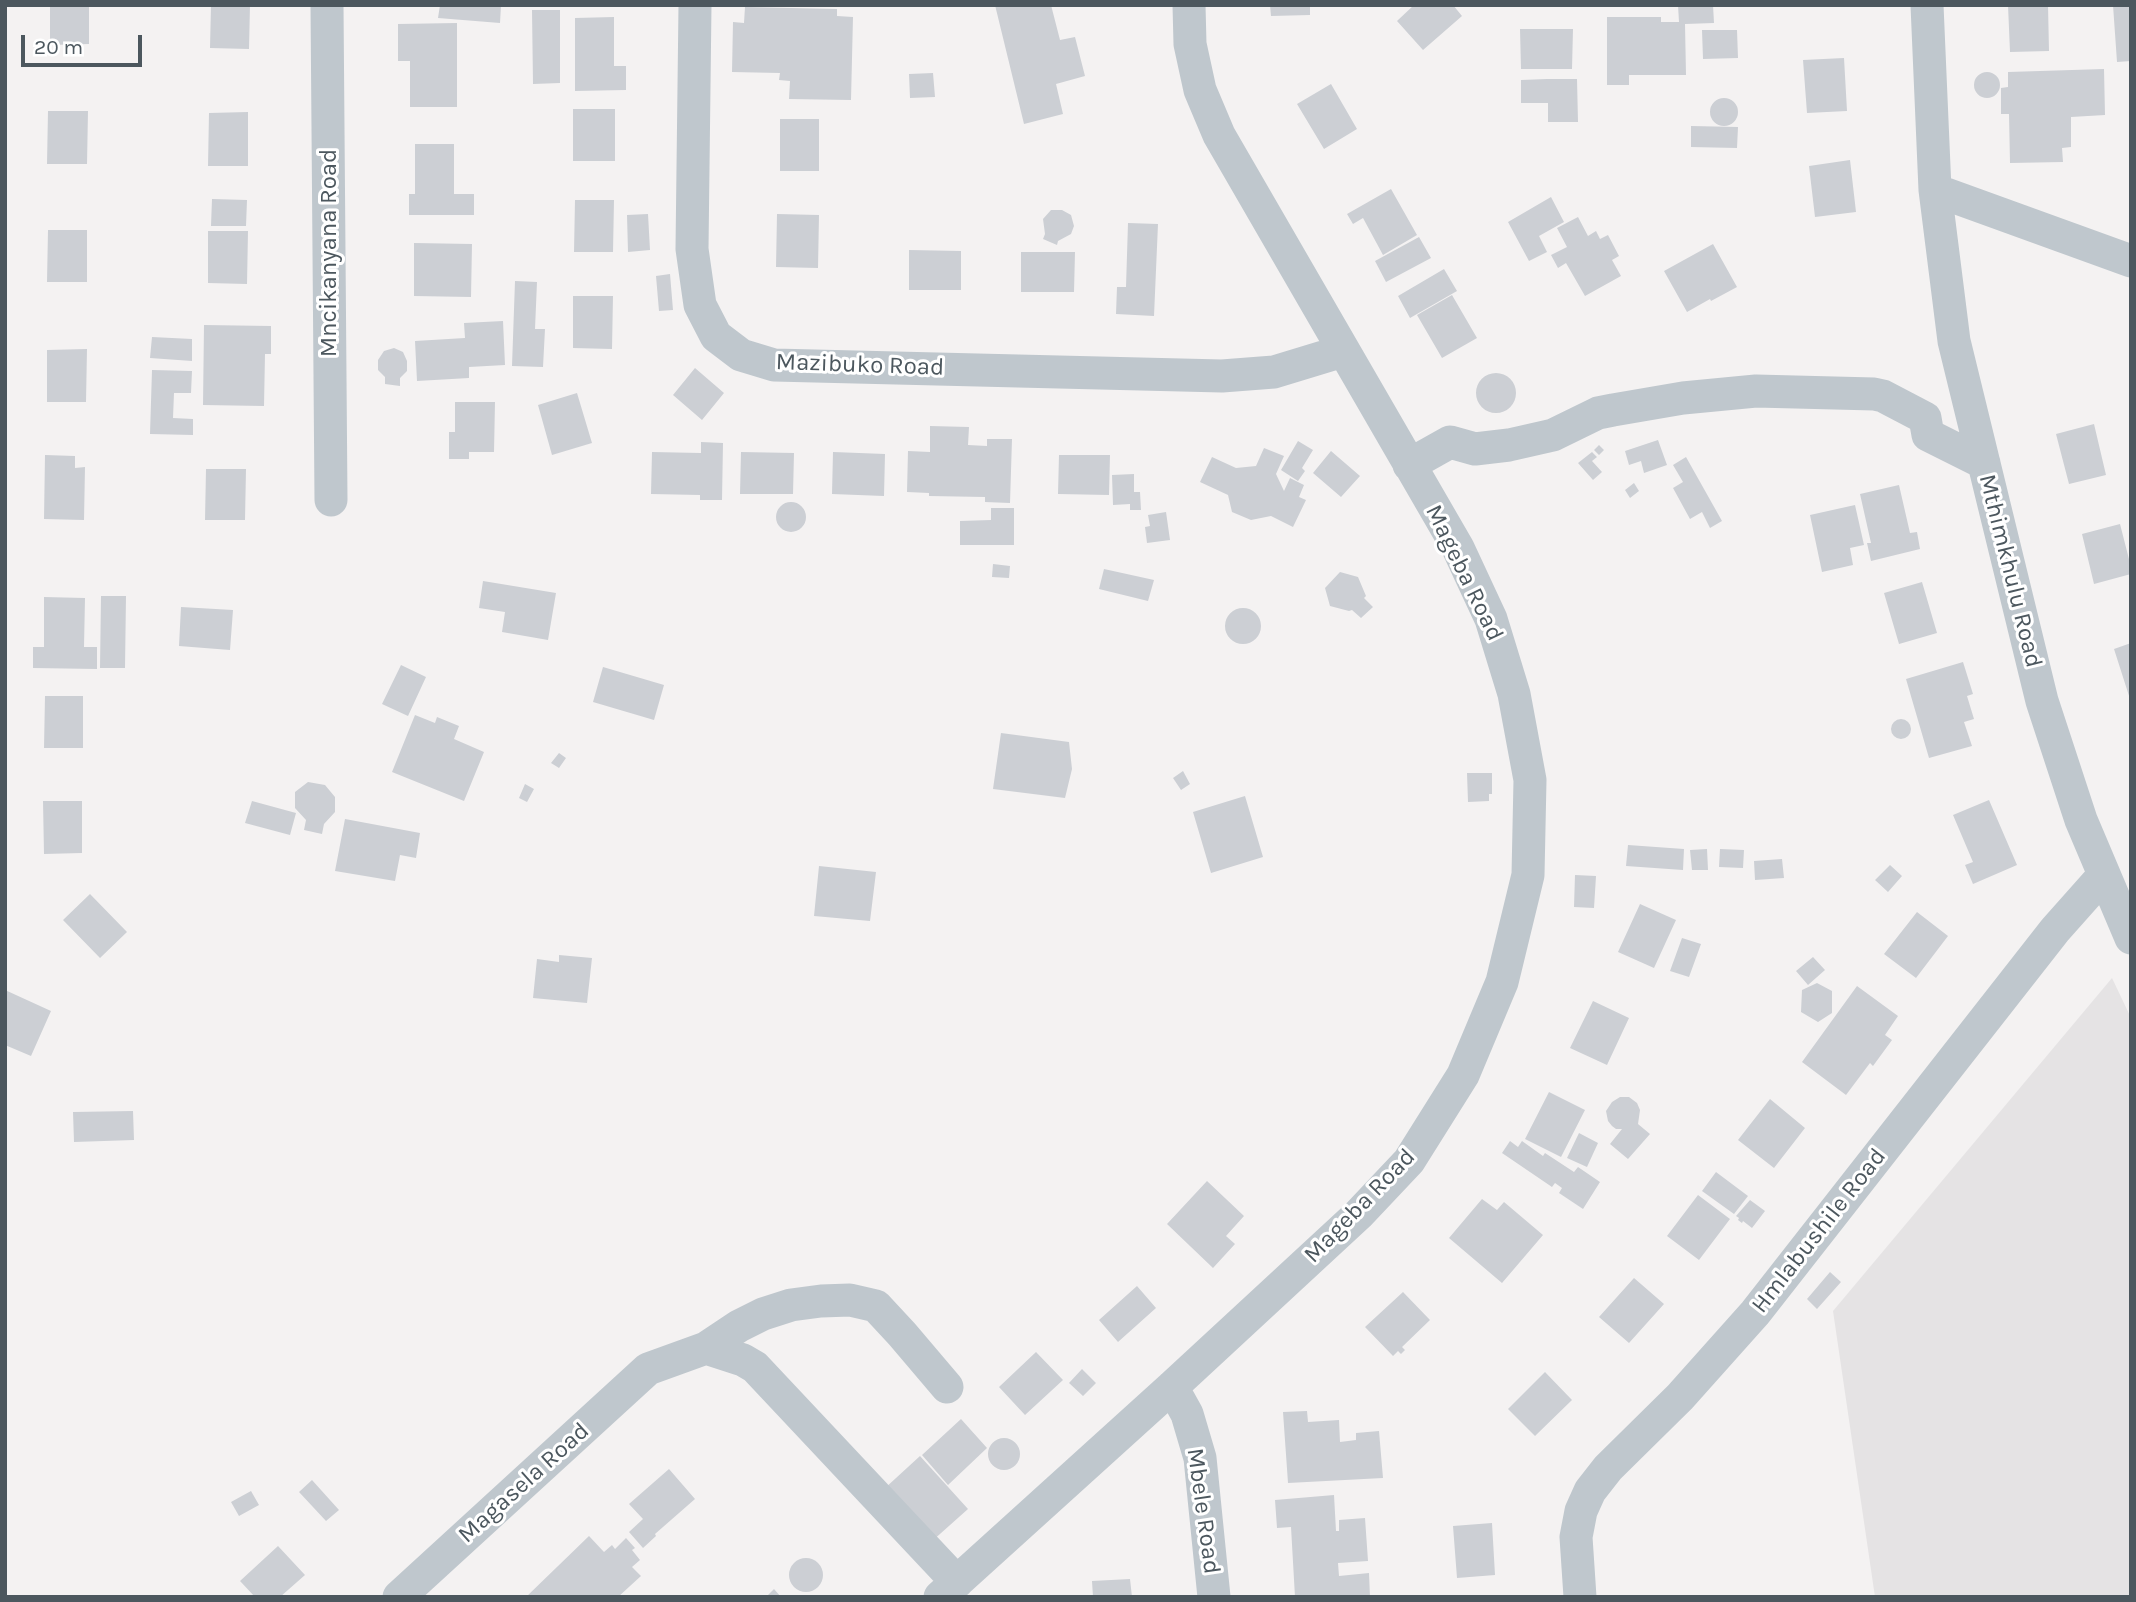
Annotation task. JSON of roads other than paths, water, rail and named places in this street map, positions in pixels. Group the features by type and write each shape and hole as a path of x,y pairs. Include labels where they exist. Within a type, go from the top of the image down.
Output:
{"street":[{"name":"Mncikanyana Road","path":"327,5 331,500"},
{"name":"Mazibuko Road","path":"695,5 692,249 700,305 716,336 741,355 774,365 1222,376 1274,373 1343,351"},
{"name":"Mageba Road","path":"948,1589 1359,1214 1409,1161 1463,1075 1502,982 1528,875 1530,780 1514,694 1491,619 1458,548 1219,135 1199,90 1190,44 1189,5"},
{"name":"Mthimkhulu Road","path":"1927,5 1935,190 1954,341 2042,701 2081,820 2131,939"},
{"path":"1935,190 2131,261"},
{"path":"1409,465 1450,442 1475,449 1510,445 1553,435 1598,413 1683,398 1756,391 1883,396 1925,418 1928,435 1984,463"},
{"name":"Hmlabushile Road","path":"1580,1597 1576,1537 1581,1511 1590,1491 1608,1468 1680,1397 1755,1313 2055,930 2104,876"},
{"path":"706,1348 763,1314 791,1305 850,1300 876,1307 947,1387"},
{"path":"706,1348 743,1360 755,1367 948,1589"},
{"name":"Magasela Road","path":"399,1597 648,1369 706,1348"},
{"name":"Mbele Road","path":"1172,1387 1186,1414 1200,1458 1214,1597"}]}
